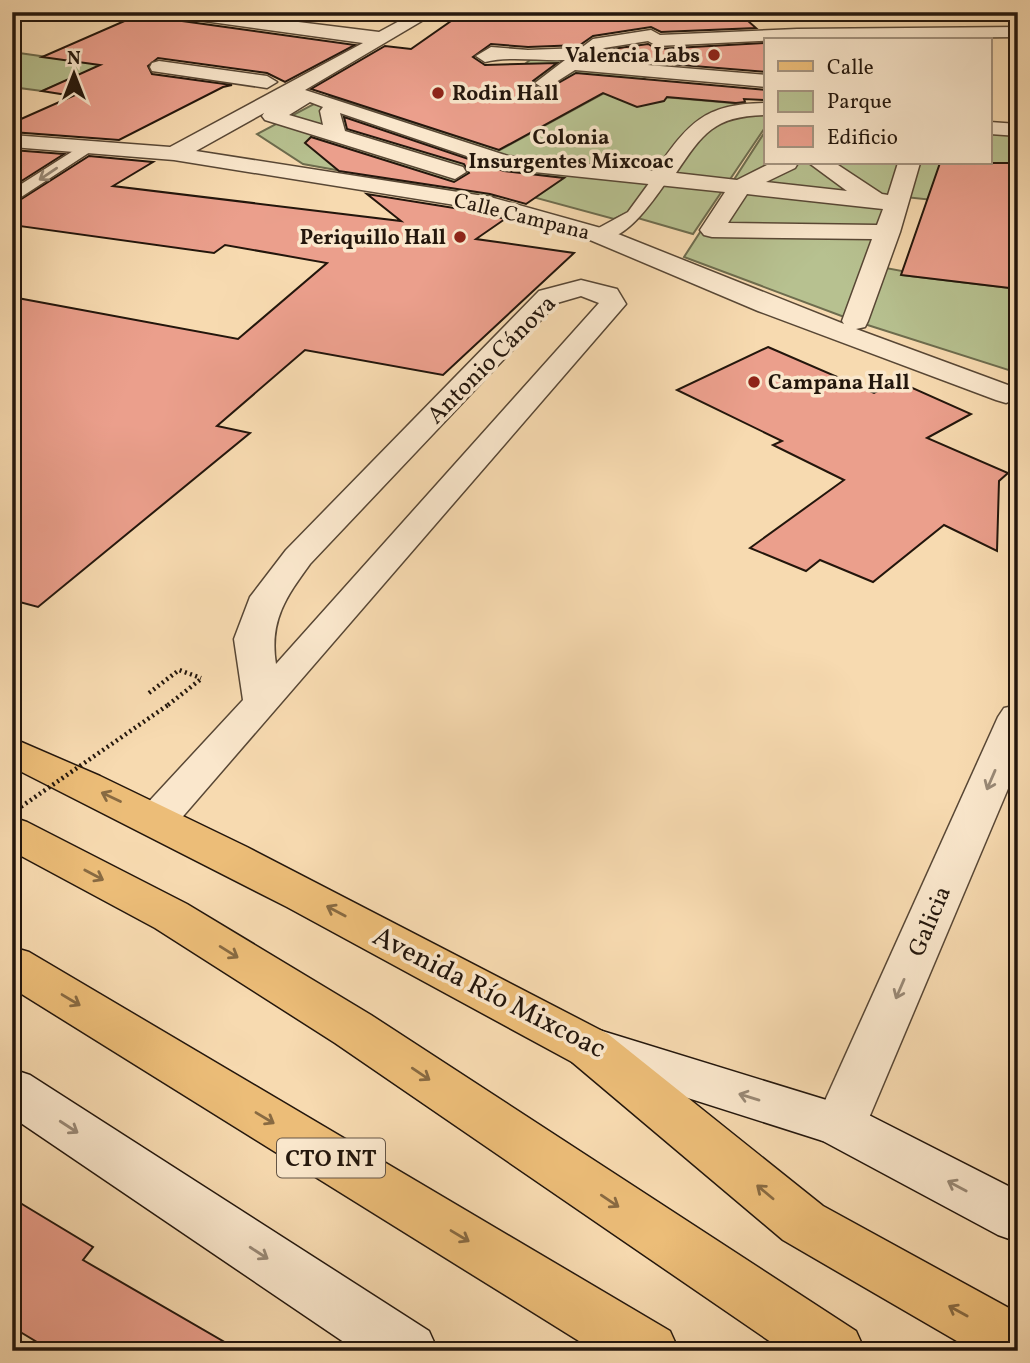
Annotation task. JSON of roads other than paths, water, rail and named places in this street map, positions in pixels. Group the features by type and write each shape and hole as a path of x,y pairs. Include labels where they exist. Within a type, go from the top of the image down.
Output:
{"main road":[{"name":"Avenida Río Mixcoac","path":"12,751 157,819 326,905 590,1048"},
{"path":"12,832 171,916 353,1029 835,1351"},
{"name":"CTO INT","path":"12,965 649,1351"},
{"path":"590,1048 803,1223 1018,1344"}],"street":[{"path":"175,12 382,38 429,12"},
{"path":"545,83 599,43 654,38 797,34 1018,32"},
{"path":"174,154 372,45 372,36"},
{"path":"485,56 491,52 578,59 764,81"},
{"path":"159,67 267,82"},
{"path":"318,98 335,135"},
{"path":"470,176 272,116 318,98 505,162 887,202"},
{"path":"661,178 701,122 723,112 764,110"},
{"path":"992,128 1018,130"},
{"name":"Calle Campana","path":"12,141 84,149 174,154 482,202 598,235 767,305 1006,394"},
{"path":"370,175 417,160"},
{"path":"426,193 505,162"},
{"path":"785,164 740,187 712,230 888,232"},
{"path":"822,164 887,202"},
{"path":"855,321 888,232 887,202 908,164"},
{"name":"Antonio Cánova","path":"157,819 263,702 611,308 612,299 608,295 581,288 561,291 548,297 298,557 268,597 253,639 263,702"},
{"name":"Galicia","path":"840,1125 1018,717"},
{"name":"Avenida Río Mixcoac","path":"590,1048 840,1125 1018,1218"},
{"path":"12,1090 408,1351"}],"lane":[{"path":"12,198 84,149"},
{"path":"598,235 634,216 661,178"}],"place":[{"name":"Valencia Labs","path":"714,55"},
{"name":"Rodin Hall","path":"438,93"},
{"name":"Periquillo Hall","path":"460,237"},
{"name":"Campana Hall","path":"754,382"}],"district":[{"name":"Colonia Insurgentes Mixcoac","path":"571,149"}]}
